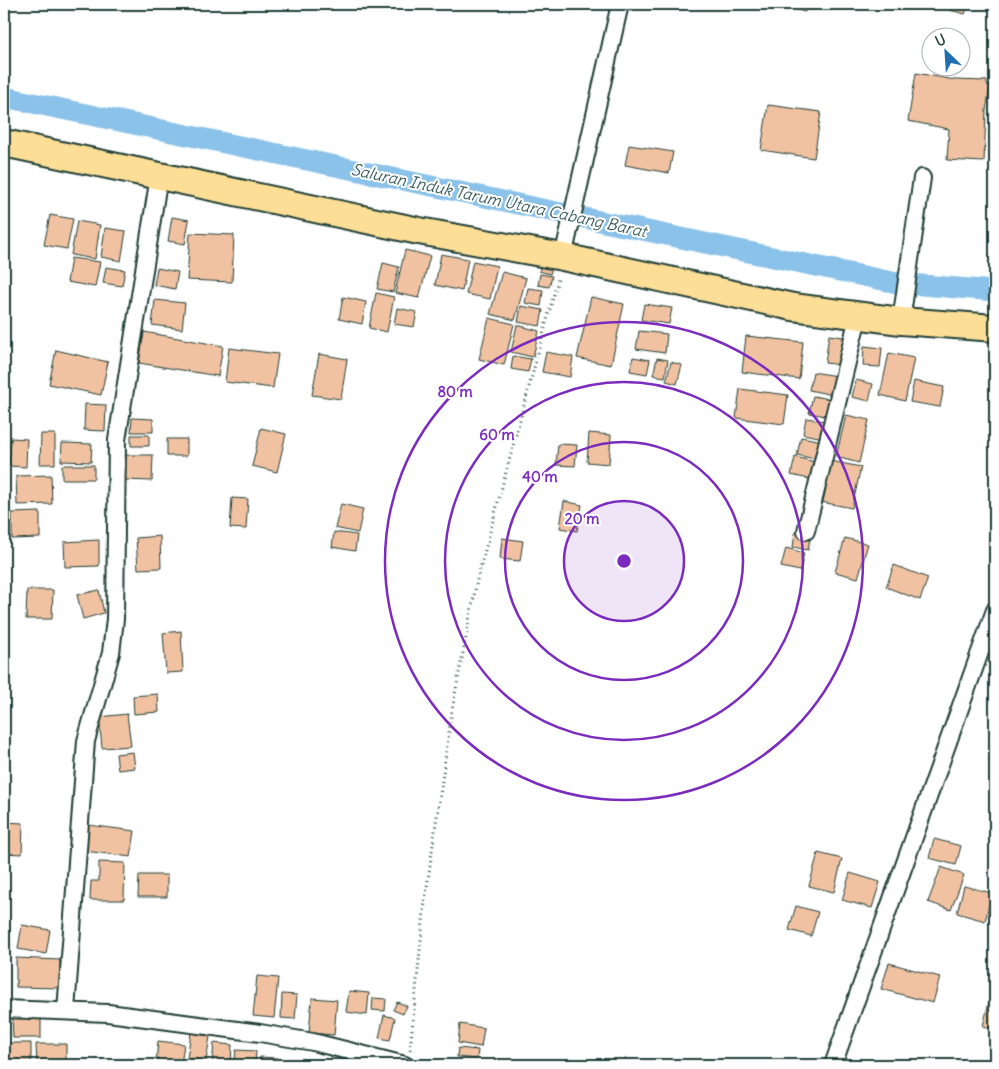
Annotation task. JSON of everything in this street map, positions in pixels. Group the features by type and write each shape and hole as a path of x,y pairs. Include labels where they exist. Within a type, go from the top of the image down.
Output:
{"main road":[{"path":"4,143 419,231 565,250 793,307 858,316 902,312 995,328"}],"street":[{"path":"565,250 620,4"},
{"path":"66,1011 86,741 111,653 115,619 117,440 142,269 158,176"},
{"path":"902,312 922,178"},
{"path":"806,531 858,316"},
{"path":"833,1065 995,610"},
{"path":"4,1009 108,1013 260,1032 407,1060"}],"path":[{"path":"407,1060 425,901 452,710 475,589 565,250"}],"building":[{"path":"774,4 807,4 805,12"},
{"path":"900,4 934,4 934,6 900,7"},
{"path":"943,4 968,4 965,14 942,8"},
{"path":"916,73 922,74 922,78 987,81 987,85 990,86 986,111 984,162 947,160 949,129 908,121"},
{"path":"768,105 821,112 814,158 761,150"},
{"path":"629,145 673,152 669,173 625,165"},
{"path":"50,215 73,219 67,249 44,245"},
{"path":"172,217 189,220 185,244 168,241"},
{"path":"77,221 100,225 95,259 71,255"},
{"path":"105,228 126,231 121,261 101,257"},
{"path":"190,233 234,235 232,282 187,280"},
{"path":"405,250 430,256 419,298 395,293"},
{"path":"441,254 468,259 462,291 435,285"},
{"path":"71,258 100,262 95,287 67,282"},
{"path":"473,261 497,266 490,299 466,294"},
{"path":"542,262 553,265 550,274 539,271"},
{"path":"383,263 399,267 393,292 377,289"},
{"path":"106,267 125,270 122,286 103,283"},
{"path":"157,268 178,272 175,289 154,285"},
{"path":"502,272 526,278 515,320 490,314"},
{"path":"540,274 552,276 549,287 538,285"},
{"path":"528,288 543,290 541,306 525,303"},
{"path":"376,293 394,297 387,332 369,328"},
{"path":"343,297 366,302 362,324 339,319"},
{"path":"591,297 624,304 611,365 577,358"},
{"path":"155,300 185,303 182,329 152,325"},
{"path":"644,304 672,308 669,324 641,320"},
{"path":"521,306 543,310 540,326 518,322"},
{"path":"397,308 417,312 414,327 394,324"},
{"path":"489,318 514,324 504,365 479,359"},
{"path":"517,325 539,331 533,357 511,352"},
{"path":"639,331 667,334 665,353 636,349"},
{"path":"144,332 223,346 218,376 139,363"},
{"path":"829,335 844,337 841,365 825,363"},
{"path":"746,336 803,342 799,379 742,372"},
{"path":"864,346 882,348 880,367 863,366"},
{"path":"229,348 278,354 273,388 225,382"},
{"path":"56,350 108,362 101,395 49,384"},
{"path":"546,352 573,357 570,377 542,372"},
{"path":"889,353 914,358 905,401 880,395"},
{"path":"319,354 347,359 341,399 312,395"},
{"path":"513,356 531,359 528,372 511,369"},
{"path":"633,357 650,360 647,374 630,371"},
{"path":"657,358 668,360 665,377 653,375"},
{"path":"671,362 682,365 677,384 666,381"},
{"path":"813,372 842,377 838,396 809,390"},
{"path":"856,380 873,384 869,401 852,397"},
{"path":"914,381 944,387 940,407 910,402"},
{"path":"740,389 788,395 784,424 736,418"},
{"path":"813,396 835,400 831,417 809,413"},
{"path":"85,404 106,405 105,431 84,430"},
{"path":"846,415 869,420 859,463 836,457"},
{"path":"132,418 153,419 153,432 131,432"},
{"path":"806,418 832,422 829,439 803,434"},
{"path":"261,428 286,434 277,472 252,466"},
{"path":"589,433 611,435 609,464 587,462"},
{"path":"41,434 55,434 55,464 40,464"},
{"path":"131,435 149,435 149,446 131,446"},
{"path":"801,437 828,442 824,461 797,455"},
{"path":"11,438 27,439 26,467 9,466"},
{"path":"167,439 187,439 187,456 167,456"},
{"path":"62,443 92,444 91,462 61,461"},
{"path":"558,444 577,445 575,466 556,465"},
{"path":"126,455 153,455 152,481 125,480"},
{"path":"795,457 823,464 818,481 791,475"},
{"path":"830,461 861,467 852,508 821,502"},
{"path":"62,465 94,465 94,479 62,479"},
{"path":"51,475 52,504 17,505 16,476"},
{"path":"232,498 248,499 246,529 230,528"},
{"path":"564,501 582,505 577,531 560,528"},
{"path":"341,504 363,509 358,533 335,528"},
{"path":"40,512 40,538 12,539 12,513"},
{"path":"334,532 357,535 355,551 332,547"},
{"path":"795,532 811,534 808,550 793,547"},
{"path":"160,536 161,568 138,569 136,538"},
{"path":"502,538 523,541 520,561 500,559"},
{"path":"845,538 868,544 858,578 835,572"},
{"path":"99,540 99,566 65,567 64,542"},
{"path":"786,548 804,553 800,571 781,567"},
{"path":"894,565 928,578 920,600 886,587"},
{"path":"27,590 53,590 52,619 26,619"},
{"path":"99,590 104,613 83,619 77,595"},
{"path":"181,631 183,672 166,673 163,633"},
{"path":"158,694 159,712 134,714 133,696"},
{"path":"127,714 131,746 102,748 99,717"},
{"path":"133,752 135,768 118,770 116,754"},
{"path":"4,822 23,823 22,854 4,853"},
{"path":"88,825 135,831 131,857 85,851"},
{"path":"934,839 961,846 956,865 929,858"},
{"path":"818,853 842,859 834,892 809,886"},
{"path":"99,862 125,863 124,900 90,900 91,881 99,881"},
{"path":"4,865 9,866 7,885 4,885"},
{"path":"941,867 964,875 951,910 928,902"},
{"path":"850,873 880,882 872,908 842,900"},
{"path":"139,875 167,875 167,897 138,897"},
{"path":"964,886 992,893 985,921 957,913"},
{"path":"796,906 818,912 811,936 789,930"},
{"path":"22,925 50,930 46,954 18,949"},
{"path":"16,958 60,960 60,988 16,987"},
{"path":"889,963 940,977 933,1003 881,989"},
{"path":"257,976 278,978 274,1018 253,1016"},
{"path":"349,991 369,993 367,1015 346,1012"},
{"path":"282,994 297,995 295,1019 281,1018"},
{"path":"312,998 337,1000 334,1035 309,1033"},
{"path":"373,998 386,999 385,1011 372,1010"},
{"path":"990,998 995,999 995,1029 983,1026"},
{"path":"397,1002 407,1006 403,1014 393,1010"},
{"path":"384,1015 395,1018 390,1040 379,1038"},
{"path":"41,1016 41,1038 13,1038 12,1017"},
{"path":"460,1024 484,1028 481,1047 458,1043"},
{"path":"191,1033 210,1036 206,1061 187,1058"},
{"path":"158,1041 184,1044 181,1065 156,1063"},
{"path":"7,1043 31,1043 31,1065 7,1065"},
{"path":"214,1043 232,1045 231,1065 212,1065"},
{"path":"36,1044 66,1044 66,1065 37,1065"},
{"path":"458,1048 478,1050 477,1059 457,1057"},
{"path":"236,1050 256,1051 255,1065 234,1065"},
{"path":"260,1057 277,1058 276,1065 259,1065"}],"waterway":[{"name":"Saluran Induk Tarum Utara Cabang Barat","path":"4,97 897,283 995,291"}]}
